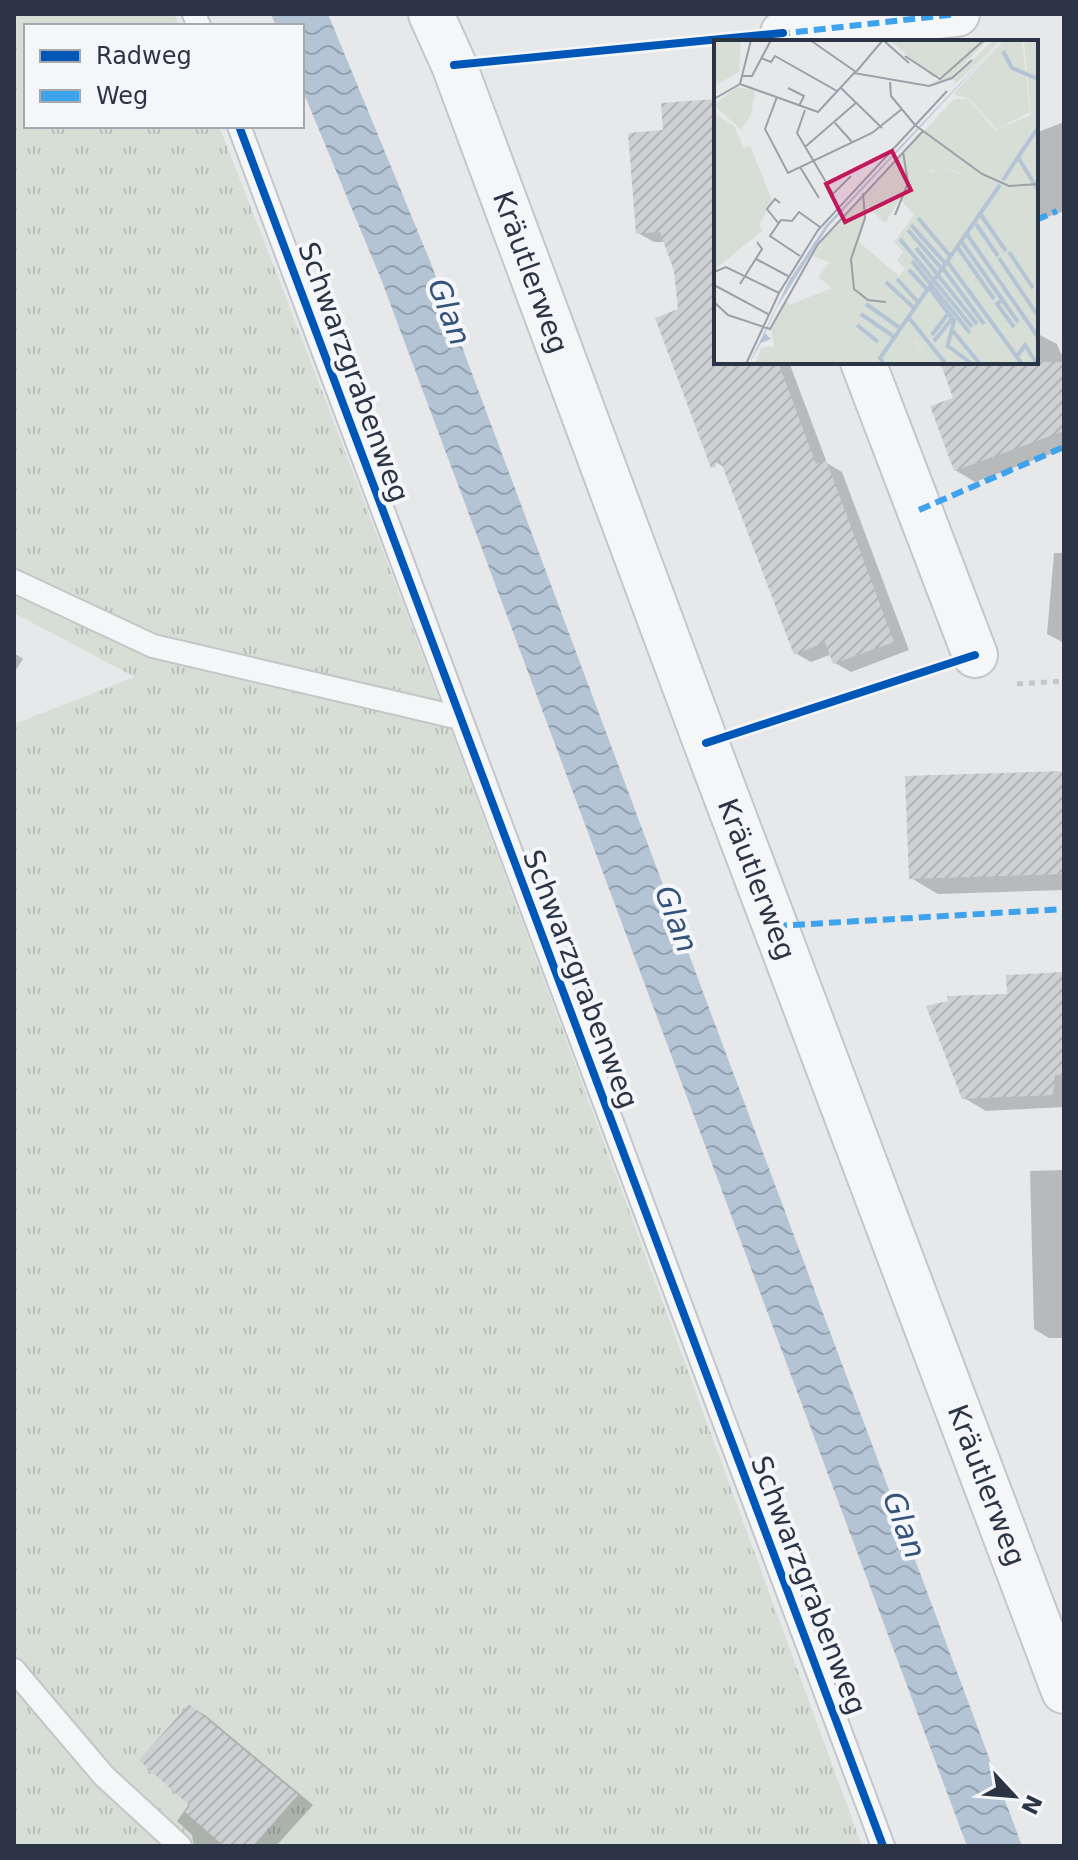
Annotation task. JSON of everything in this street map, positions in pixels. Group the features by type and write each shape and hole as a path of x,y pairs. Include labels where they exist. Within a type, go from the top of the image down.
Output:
{"street":[{"name":"Kräutlerweg","path":"431,14 454,65 1064,1691"},
{"path":"783,38 957,14"},
{"path":"864,364 975,655"}],"lane":[{"name":"Schwarzgrabenweg","path":"240,128 883,1846"},
{"path":"14,581 153,646 460,718"},
{"path":"14,1670 104,1776 180,1846"}],"green space":[{"path":"14,14 174,14 178,24 24,24 24,128 220,128 465,769 862,1846 14,1846 14,724 135,677 14,613"}],"water":[{"name":"Glan","path":"271,14 328,14 430,261 1022,1846 967,1846 381,279 304,94 304,24 275,24"}],"building":[{"path":"714,99 714,364 779,364 816,464 826,460 894,642 833,664 825,642 794,655 719,457 716,458 716,467 711,468 655,318 678,309 674,271 660,232 636,234 628,133 663,130 661,103"},
{"path":"1064,362 1064,431 954,471 930,406 953,398 941,364"},
{"path":"1064,771 1064,874 909,879 905,776"},
{"path":"1064,972 1064,1075 1055,1075 1053,1095 962,1099 926,1006 948,1001 947,996 1007,994 1006,975"},
{"path":"189,1704 298,1795 253,1846 224,1846 185,1812 190,1806 139,1760"}],"marked path":[{"path":"778,34 957,14"},
{"path":"1038,219 1057,211"},
{"path":"919,510 1064,447"},
{"path":"775,926 1064,909"}],"cycle path":[{"path":"454,65 783,33"},
{"path":"240,128 883,1846"},
{"path":"706,743 975,655"}]}
